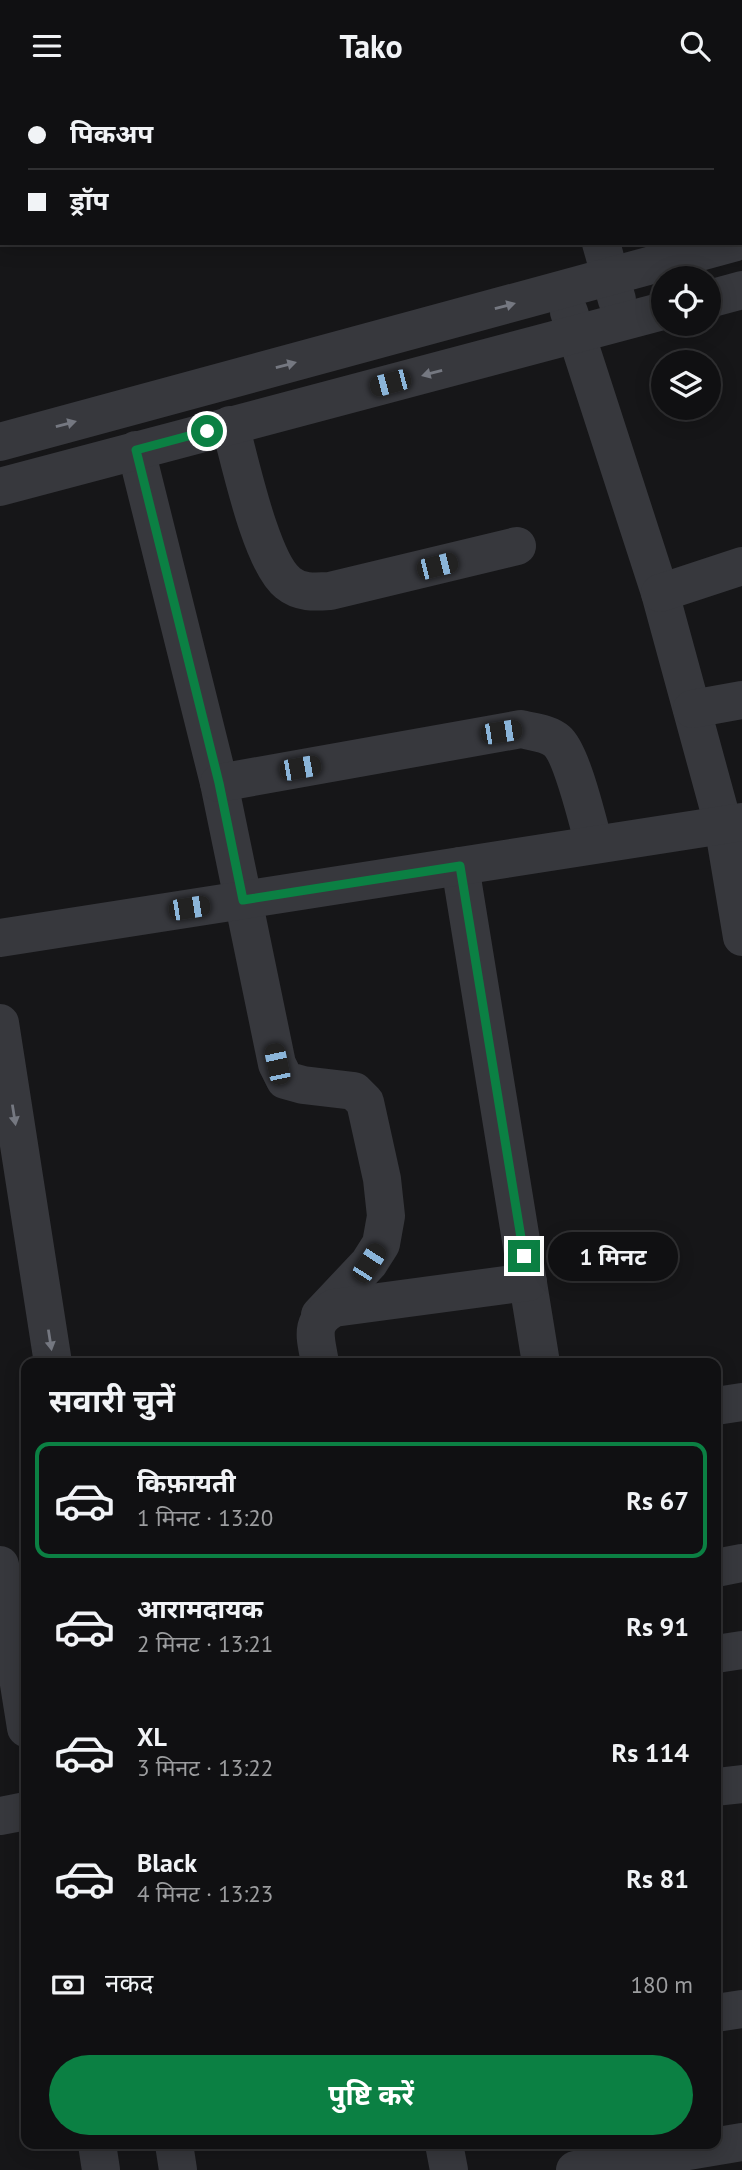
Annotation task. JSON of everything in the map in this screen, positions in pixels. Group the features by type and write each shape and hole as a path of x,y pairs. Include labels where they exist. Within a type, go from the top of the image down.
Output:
{"street":[{"path":"0,442 561,291 605,260 718,245"},
{"path":"605,260 624,322"},
{"path":"721,296 742,290"},
{"path":"561,291 660,593 692,709 733,823 742,937"},
{"path":"0,487 651,314"},
{"path":"230,425 267,554 288,584 305,592 330,591 517,546"},
{"path":"136,450 219,783 277,1064 285,1080 303,1085 354,1091 365,1102 382,1179 386,1216 381,1244 369,1263 320,1315 315,1325 319,1358"},
{"path":"660,593 742,566"},
{"path":"692,709 742,700"},
{"path":"219,783 521,729 557,741 568,758 594,844"},
{"path":"0,938 733,823"},
{"path":"460,866 540,1358"},
{"path":"0,1023 53,1358"},
{"path":"320,1315 352,1304 528,1282"},
{"path":"721,1405 742,1402"},
{"path":"721,1567 742,1563"},
{"path":"0,1565 21,1697"},
{"path":"721,1653 742,1650"},
{"path":"721,1786 742,1784"},
{"path":"0,1816 21,1812"},
{"path":"721,2012 742,2009"},
{"path":"721,2147 742,2142"},
{"path":"98,2149 101,2170"},
{"path":"175,2149 178,2170"},
{"path":"445,2149 449,2170"},
{"path":"575,2170 649,2164 712,2149"}],"route":[{"path":"207,431 136,450 219,783 243,900 460,866 524,1256"}]}
